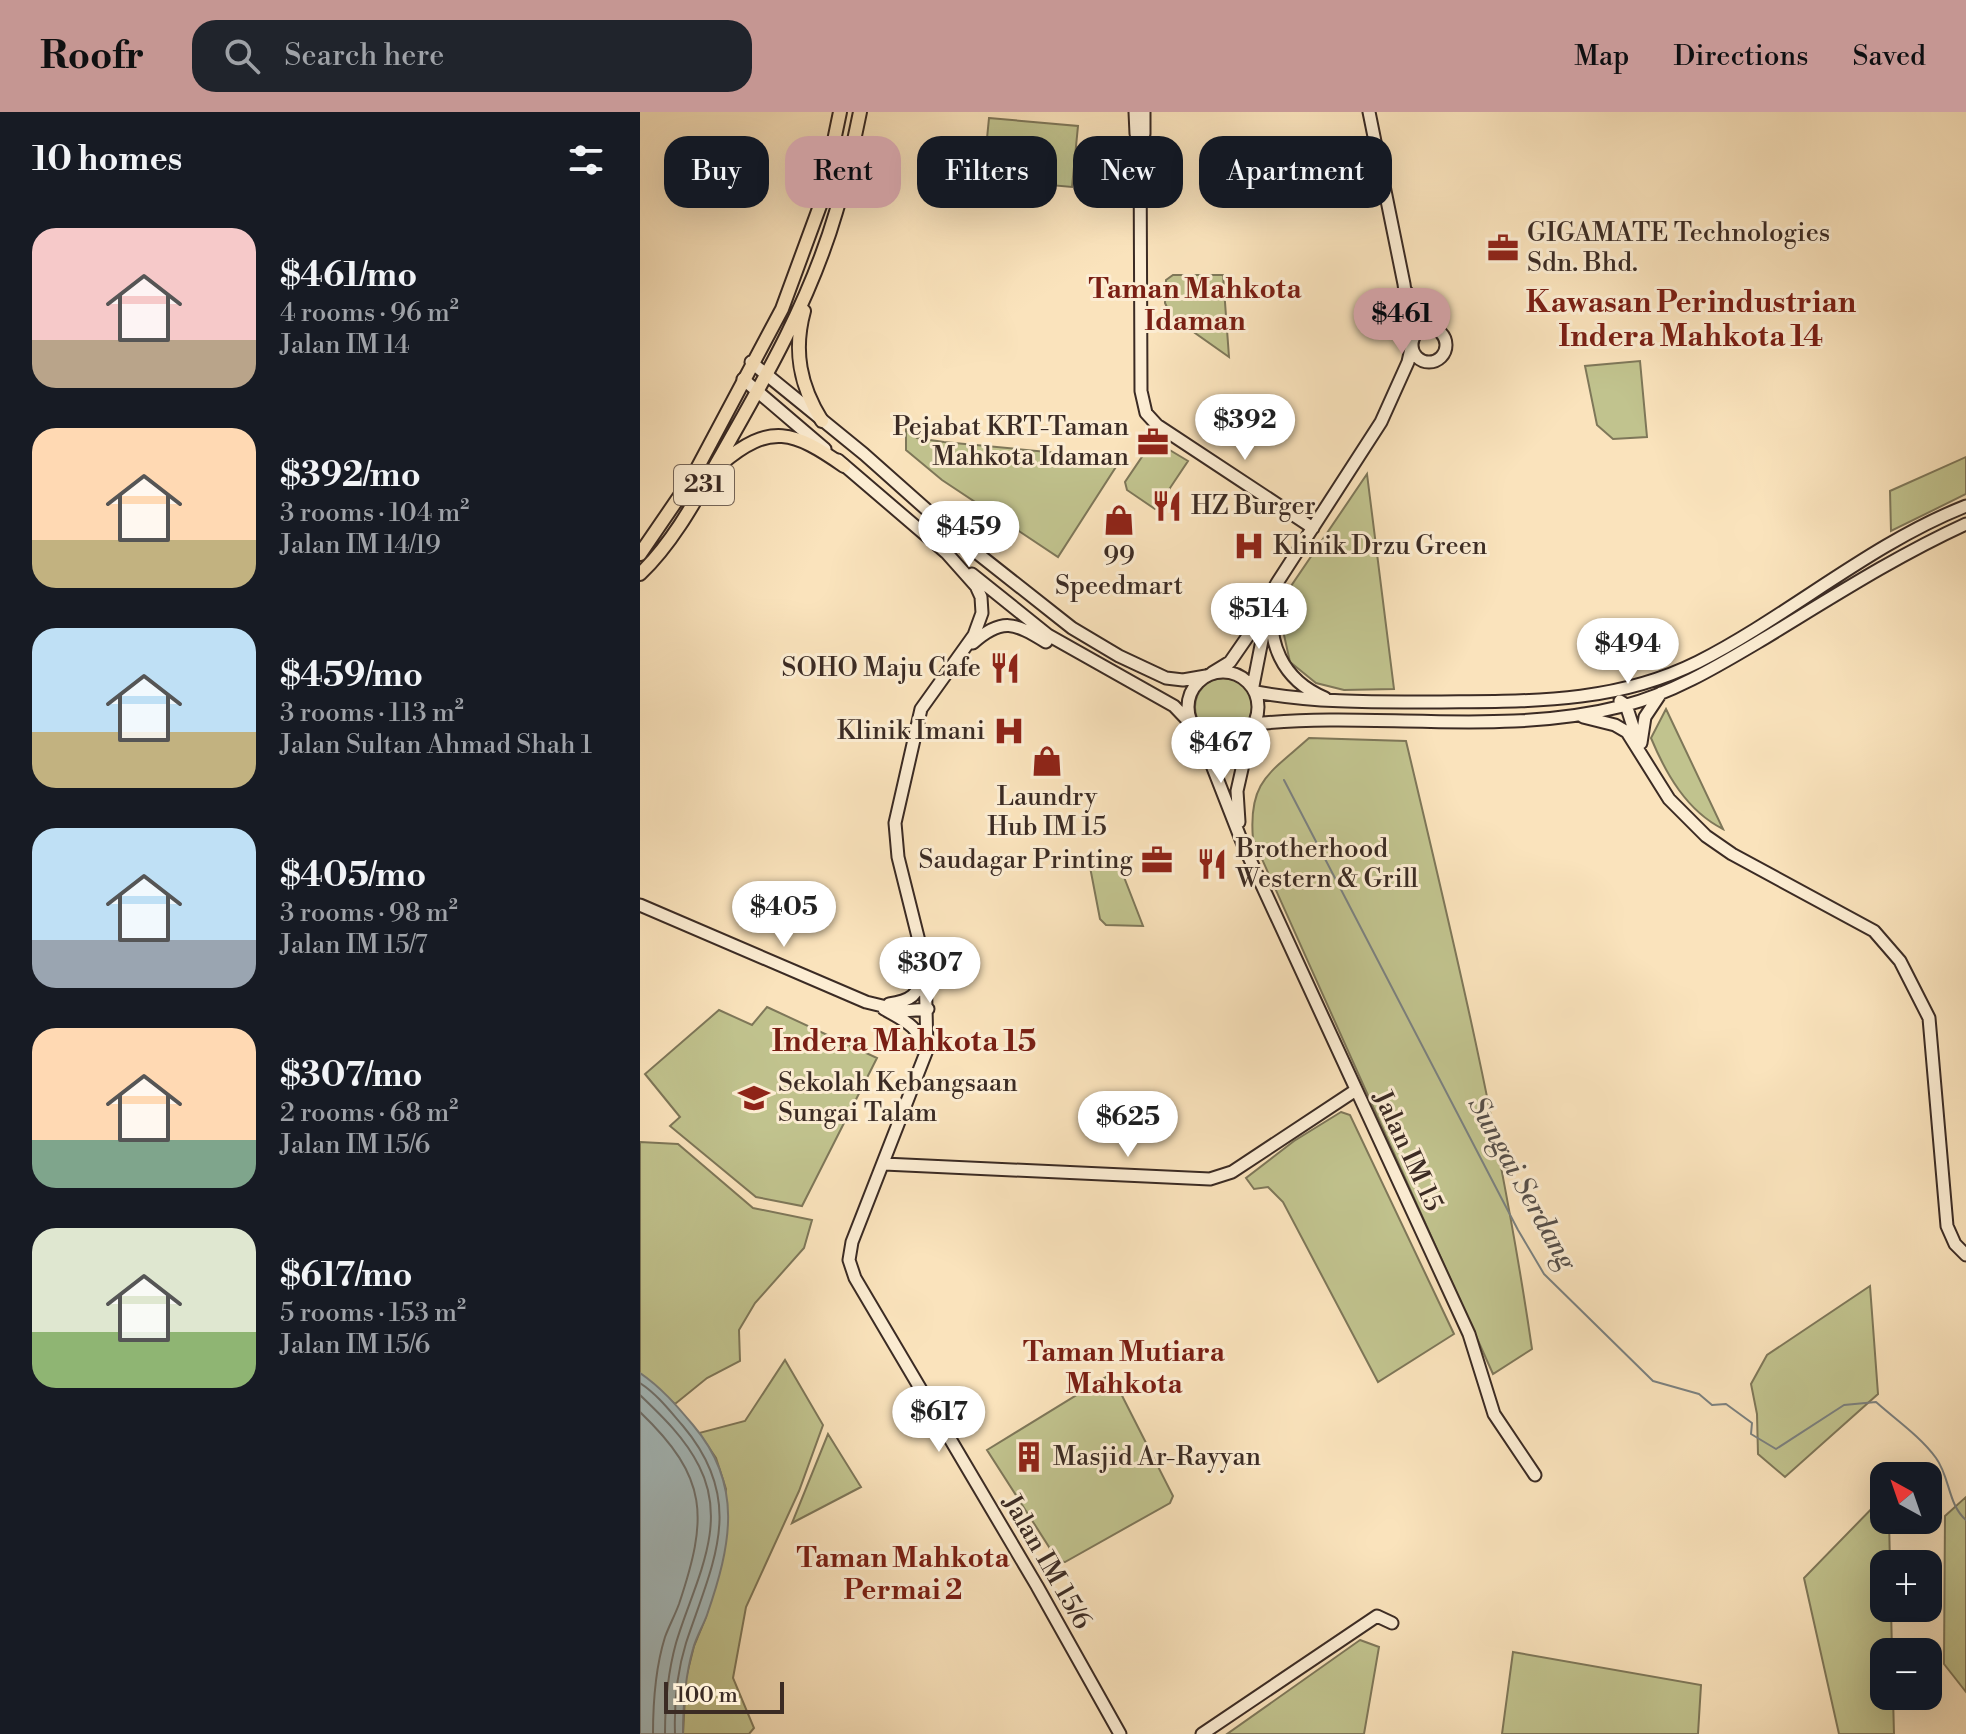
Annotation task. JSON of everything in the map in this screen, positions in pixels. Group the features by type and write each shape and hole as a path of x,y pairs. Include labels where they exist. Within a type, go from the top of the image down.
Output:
{"main road":[{"name":"231","path":"640,554 692,478 751,362 782,309 821,203 840,112"},
{"name":"231","path":"640,574 673,532 712,472 766,375 805,296 836,214 860,112"},
{"path":"805,296 798,347 799,366 812,404 822,421"},
{"path":"712,472 743,445 761,437 780,434 811,444 844,466"}],"street":[{"path":"1135,112 1139,136"},
{"path":"1141,136 1144,134 1144,112"},
{"path":"1369,112 1404,284 1412,344 1420,358 1436,360"},
{"path":"1140,208 1141,391 1144,408 1157,425 1313,528"},
{"path":"1196,730 1189,714 1188,701 1196,684 1237,654 1277,583 1368,444 1397,391 1415,368 1436,360 1446,347 1444,336 1418,314 1404,284"},
{"path":"1397,391 1412,344 1420,330 1436,329"},
{"path":"751,362 963,542 1072,628 1119,656 1166,678 1183,680 1238,674 1254,689 1303,701 1552,700 1622,691 1648,684 1701,660 1925,525 1966,506"},
{"path":"743,379 1048,635 1174,706 1209,739 1229,742 1241,738 1253,726 1259,705 1254,689 1270,596"},
{"path":"1253,726 1296,720 1448,724 1521,722 1579,716 1626,705 1661,693 1717,666 1878,570 1966,524"},
{"name":"Jalan IM 15/6","path":"944,550 976,586 983,605 980,623 921,709 895,823 898,857 921,950 928,1009 927,1050 849,1255 852,1272 1037,1586 1120,1734"},
{"path":"1277,583 1271,627 1277,653 1301,686 1338,702"},
{"name":"Jalan IM 15/6","path":"961,654 991,629 1010,624 1024,628 1071,656 1100,667"},
{"path":"1641,751 1645,717 1661,693"},
{"path":"1589,696 1596,699 1611,697 1626,705 1641,751"},
{"path":"1579,716 1615,725 1634,739 1669,799 1706,836 1732,854 1874,931 1900,961 1929,1018 1947,1226 1955,1244 1966,1255"},
{"name":"Jalan IM 15","path":"1242,842 1237,791 1253,726"},
{"name":"Jalan IM 15","path":"1196,730 1242,842 1469,1334 1494,1414 1535,1475"},
{"path":"640,905 877,1005 903,1011 928,1009"},
{"path":"877,1005 908,1000 919,991 921,950"},
{"path":"877,1005 920,1034 922,1050 917,1081"},
{"path":"884,1164 1210,1179 1232,1172 1356,1090"},
{"path":"1202,1734 1377,1616 1392,1623"}],"green space":[{"path":"989,118 1078,126 1077,136 1073,136 1072,187 1057,186 1057,136 987,136"},
{"path":"1173,275 1223,275 1229,357 1171,316 1165,303 1166,280"},
{"path":"1640,361 1647,437 1613,439 1597,425 1585,366"},
{"path":"906,429 917,438 944,442 1121,459 1058,557 942,480 906,450"},
{"path":"1158,443 1188,461 1163,495 1162,499 1166,499 1160,508 1155,509 1127,490 1125,482 1150,445"},
{"path":"1966,457 1966,494 1891,531 1890,491"},
{"path":"1367,474 1394,689 1344,690 1316,683 1290,662 1280,617 1287,592"},
{"path":"1224,678 1245,686 1253,707 1245,728 1224,736 1203,728 1195,707 1203,686"},
{"path":"1666,709 1723,829 1688,802 1657,752 1651,738"},
{"path":"1309,738 1406,741 1492,1119 1532,1349 1493,1374 1253,839 1254,804 1264,780"},
{"path":"1117,859 1143,926 1106,925 1100,919 1090,867"},
{"name":"Sekolah Kebangsaan Sungai Talam","path":"767,1007 877,1058 802,1206 756,1197 670,1126 680,1117 645,1074 719,1010 752,1025"},
{"path":"1341,1112 1350,1115 1454,1334 1378,1382 1283,1202 1268,1187 1254,1189 1246,1178 1294,1141"},
{"path":"640,1142 678,1144 753,1208 812,1220 804,1248 755,1303 739,1330 740,1361 707,1378 675,1404 640,1373"},
{"path":"1870,1286 1878,1394 1785,1477 1758,1454 1757,1414 1751,1384 1767,1355"},
{"path":"785,1360 823,1425 799,1491 746,1607 733,1678 754,1728 749,1734 683,1734 686,1678 706,1617 726,1489 716,1458 699,1433 745,1421"},
{"path":"1111,1374 1173,1496 1170,1503 1065,1562 1058,1561 987,1450"},
{"path":"828,1434 861,1487 792,1523"},
{"path":"1966,1497 1966,1692 1944,1664 1945,1516"},
{"path":"1870,1510 1870,1534 1889,1534 1890,1550 1870,1550 1870,1622 1891,1622 1892,1638 1870,1638 1870,1710 1893,1710 1894,1734 1839,1734 1804,1578"},
{"path":"1360,1640 1379,1647 1364,1734 1227,1734"},
{"path":"1513,1652 1701,1685 1698,1734 1502,1734"}],"water":[{"path":"640,1373 655,1384 693,1425 720,1470 726,1493 727,1540 707,1615 690,1660 683,1734 640,1734"}],"waterway":[{"name":"Sungai Serdang","path":"1284,780 1518,1230 1544,1274 1653,1381 1699,1394 1712,1405 1726,1404 1752,1423 1751,1434 1776,1449 1844,1405 1876,1402 1930,1450 1941,1466 1956,1507 1966,1520"}],"place":[{"name":"GIGAMATE Technologies Sdn. Bhd.","path":"1503,248"},
{"name":"Pejabat KRT-Taman Mahkota Idaman","path":"1153,442"},
{"name":"HZ Burger","path":"1167,506"},
{"name":"99 Speedmart","path":"1119,520"},
{"name":"Klinik Drzu Green","path":"1249,546"},
{"name":"SOHO Maju Cafe","path":"1005,668"},
{"name":"Klinik Imani","path":"1009,731"},
{"name":"Laundry Hub IM 15","path":"1047,761"},
{"name":"Saudagar Printing","path":"1157,860"},
{"name":"Brotherhood Western & Grill","path":"1212,864"},
{"name":"Sekolah Kebangsaan Sungai Talam","path":"754,1098"},
{"name":"Masjid Ar-Rayyan","path":"1029,1457"}],"district":[{"name":"Taman Mahkota Idaman","path":"1195,305"},
{"name":"Kawasan Perindustrian Indera Mahkota 14","path":"1691,320"},
{"name":"Indera Mahkota 15","path":"904,1042"},
{"name":"Taman Mutiara Mahkota","path":"1124,1368"},
{"name":"Taman Mahkota Permai 2","path":"903,1574"}]}
